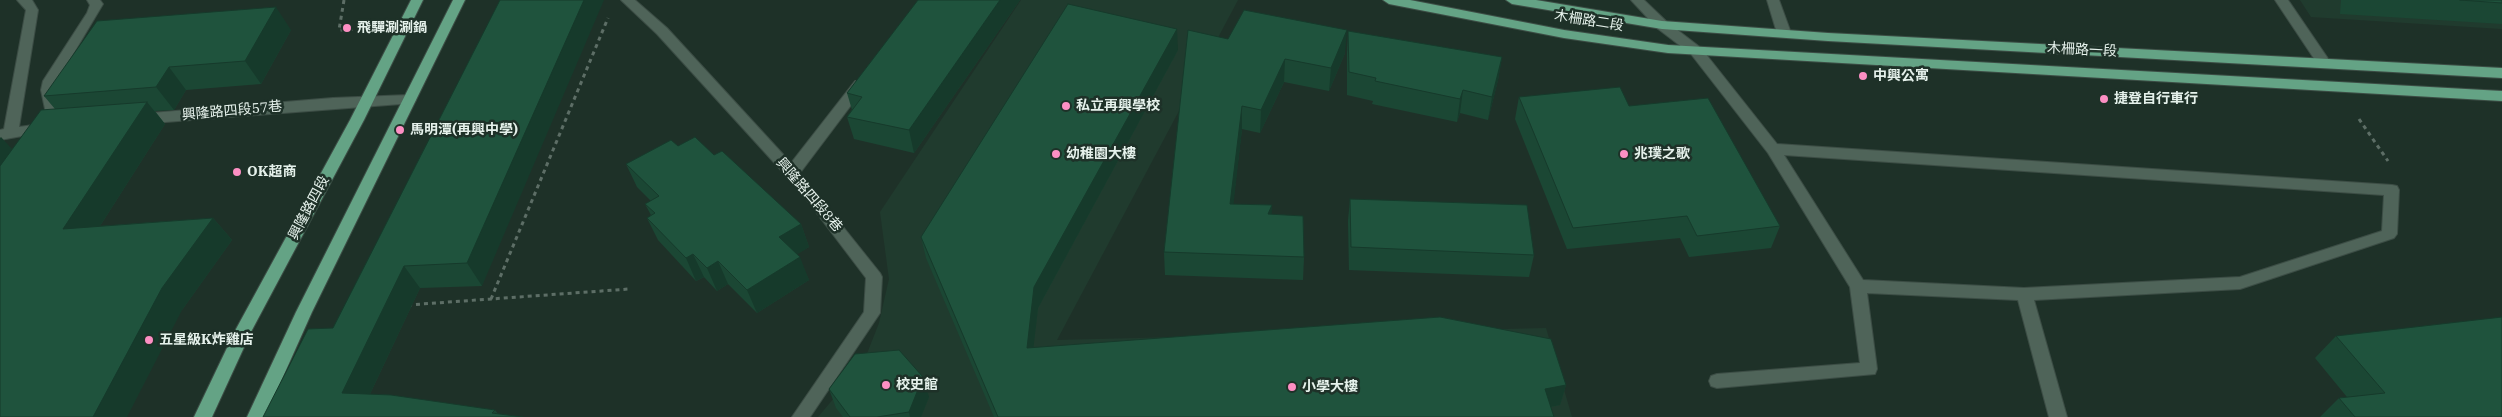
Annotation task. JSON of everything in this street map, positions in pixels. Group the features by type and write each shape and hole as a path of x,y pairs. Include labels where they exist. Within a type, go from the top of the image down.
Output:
{"main road":[{"name":"興隆路四段","path":"203,417 244,330 418,0"},
{"path":"256,417 304,312 459,0"},
{"name":"木柵路二段","path":"1389,0 1564,34 1696,51"},
{"name":"木柵路二段","path":"1512,0 1662,25"},
{"name":"木柵路一段","path":"1662,25 2502,72"},
{"name":"木柵路一段","path":"1696,51 1890,60 2193,80 2502,96"}],"street":[{"path":"23,0 27,2 32,10 6,133 61,125"},
{"path":"61,125 48,90 50,81 93,13 97,4 93,0"},
{"name":"興隆路四段8巷","path":"627,0 662,31 791,174 848,240 874,277 872,313 801,417"},
{"path":"1637,0 1662,25 1696,51 1773,148 1858,286 1869,369 1717,381"},
{"path":"1773,0 1784,33"},
{"path":"2281,0 2324,63"},
{"path":"791,174 870,71"},
{"name":"興隆路四段57巷","path":"125,120 333,103 409,100"},
{"path":"45,141 61,125"},
{"path":"1773,148 2392,190 2389,234 2240,283 2024,294 1858,286"},
{"path":"2024,294 2058,417"}],"path":[{"path":"344,0 339,30 372,29"},
{"path":"491,299 610,14"},
{"path":"2359,119 2392,167"},
{"path":"401,305 629,289"}],"shaded area":[{"name":"私立再興學校","path":"1021,0 1238,0 1057,340 1546,328 1572,417 818,417 863,364 879,323 889,279 880,212"},
{"path":"2300,0 2502,0 2502,29 2311,17"}],"building":[{"path":"500,0 584,0 467,263 404,266 342,393 391,395 495,410 492,413 523,417 263,417 308,329 333,328"},
{"path":"918,0 1000,0 909,130 847,117 862,97 847,93"},
{"path":"2460,0 2502,0 2502,3"},
{"name":"私立再興學校","path":"1068,4 1177,29 1034,287 1027,348 1440,317 1551,339 1566,385 1545,389 1554,417 998,417 921,237"},
{"path":"276,7 245,61 169,67 156,87 44,96 97,21"},
{"path":"1244,10 1347,30 1331,68 1285,59 1261,110 1242,106 1230,204 1272,205 1268,214 1303,216 1304,257 1164,252 1188,30 1228,39"},
{"path":"1348,31 1502,57 1492,97 1463,90 1460,99 1375,81 1376,78 1349,72"},
{"name":"兆璞之歌","path":"1620,87 1629,106 1708,98 1780,226 1697,236 1687,216 1573,228 1519,97"},
{"path":"147,102 63,229 213,218 162,288 93,417 0,417 0,166 41,110"},
{"path":"695,137 714,155 722,151 801,224 779,237 800,257 747,290 718,261 707,268 693,254 686,258 647,218 655,213 645,204 659,196 626,164 671,140 678,146"},
{"path":"1350,199 1527,205 1534,255 1351,247"},
{"path":"2502,317 2502,417 2355,417 2339,398 2385,393 2336,336"},
{"name":"校史館","path":"899,350 923,377 909,412 877,417 850,417 829,389 855,354"}],"place":[{"name":"飛驒涮涮鍋","path":"347,28"},
{"name":"中興公寓","path":"1863,76"},
{"name":"捷登自行車行","path":"2104,99"},
{"name":"私立再興學校","path":"1066,106"},
{"name":"馬明潭(再興中學)","path":"400,130"},
{"name":"幼稚園大樓","path":"1056,154"},
{"name":"兆璞之歌","path":"1624,154"},
{"name":"OK超商","path":"237,172"},
{"name":"五星級K炸雞店","path":"149,340"},
{"name":"校史館","path":"886,385"},
{"name":"小學大樓","path":"1292,387"}]}
